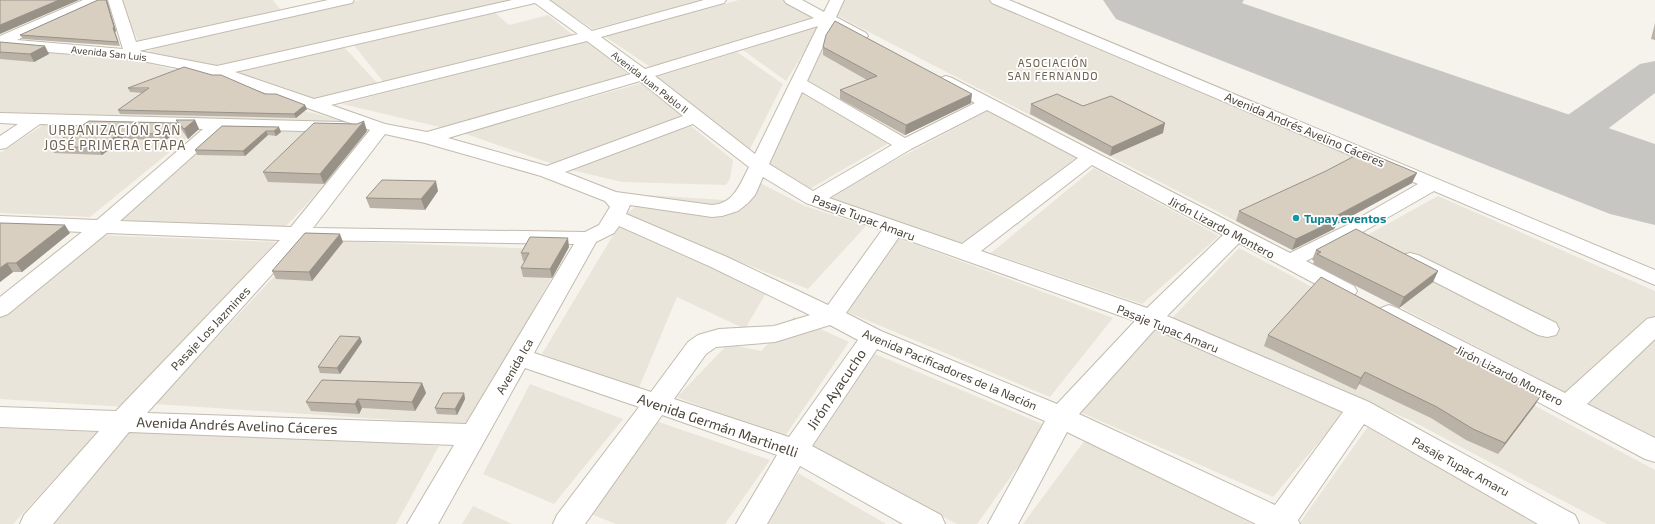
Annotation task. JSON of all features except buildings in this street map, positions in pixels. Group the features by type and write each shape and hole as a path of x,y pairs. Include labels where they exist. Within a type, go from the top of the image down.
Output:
{"street":[{"path":"0,42 94,0"},
{"path":"115,0 131,51 287,6 347,0"},
{"path":"217,71 530,0"},
{"name":"Avenida Juan Pablo II","path":"540,0 643,75 694,117 758,165"},
{"path":"314,104 589,36 719,0"},
{"path":"791,0 833,9 876,44"},
{"name":"Avenida Andrés Avelino Cáceres","path":"998,0 1655,278"},
{"path":"428,138 643,75 833,9"},
{"path":"0,118 381,128 428,138 548,172 614,207 722,211 734,206 745,195 797,82 833,9"},
{"name":"Avenida San Luis","path":"0,42 131,51 217,71 381,128"},
{"name":"Jirón Lizardo Montero","path":"932,74 1288,262 1569,405 1655,451"},
{"path":"797,82 905,145"},
{"path":"813,199 905,145 987,103"},
{"path":"548,172 694,117"},
{"path":"0,144 36,119"},
{"path":"0,310 102,226 220,123"},
{"name":"Pasaje Los Jazmines","path":"35,524 124,420 297,234 381,128"},
{"path":"964,253 1090,158"},
{"name":"Pasaje Tupac Amaru","path":"758,165 813,199 894,229 1151,318 1360,409 1564,524"},
{"path":"1288,262 1352,230 1433,183"},
{"path":"0,222 297,234 588,238 607,229 614,207"},
{"name":"Avenida Pacificadores de la Nación","path":"614,207 719,262 832,316 872,337 1061,417 1281,523"},
{"path":"568,524 697,348 707,341 719,337 775,334 832,316 894,229"},
{"path":"1352,230 1373,241"},
{"path":"1003,524 1061,417 1151,318 1236,234"},
{"name":"Avenida Ica","path":"422,524 588,238"},
{"path":"1394,252 1547,329"},
{"path":"1569,405 1655,325"},
{"name":"Jirón Ayacucho","path":"751,524 795,450 872,337"},
{"name":"Avenida Germán Martinelli","path":"519,357 795,450 930,524"},
{"path":"1281,523 1360,409"},
{"name":"Avenida Andrés Avelino Cáceres","path":"0,417 124,420 473,435"}],"shaded area":[{"path":"120,0 273,0 281,10 139,43"},
{"path":"361,0 516,0 215,70 146,54 160,44"},
{"path":"549,0 704,0 593,29"},
{"path":"739,0 786,0 817,16 652,68 604,36"},
{"path":"844,0 991,0 1415,182 1290,249 836,15"},
{"path":"493,11 509,25 548,15 573,35 385,84 353,44"},
{"path":"823,22 786,81 743,50 803,30"},
{"path":"836,28 971,103 897,139 802,82"},
{"path":"586,41 632,75 444,128 342,104"},
{"path":"344,47 380,86 315,101 223,74"},
{"path":"0,48 138,61 214,79 305,111 358,125 0,113"},
{"path":"737,52 783,84 749,151 656,77"},
{"path":"642,83 684,117 553,164 463,133"},
{"path":"801,91 889,143 806,191 763,162"},
{"path":"987,111 1076,158 962,244 827,197"},
{"path":"46,123 199,128 90,217 0,213 0,153"},
{"path":"691,126 733,160 730,179 726,185 622,182 567,169"},
{"path":"222,129 373,134 285,227 110,220"},
{"path":"1094,168 1219,236 1142,304 991,253"},
{"path":"758,182 805,206 866,226 808,289 625,216 647,195 739,201"},
{"path":"1438,196 1655,291 1655,317 1571,396 1400,307 1313,265"},
{"path":"618,227 766,293 745,329 677,297 638,390 542,354"},
{"path":"96,235 276,242 126,407 0,399 0,315"},
{"path":"896,237 1113,318 1050,397 840,309"},
{"path":"308,240 567,250 469,425 155,404"},
{"path":"1239,248 1655,470 1655,524 1607,524 1412,421 1172,318"},
{"path":"794,317 849,342 783,439 677,397 728,344 761,351"},
{"path":"1153,329 1346,410 1273,497 1080,412"},
{"path":"1655,339 1655,440 1586,406"},
{"path":"875,354 1047,426 977,524 957,524 811,449"},
{"path":"530,384 623,419 554,504 483,474"},
{"path":"650,419 770,460 725,524 616,524 576,508"},
{"path":"1369,425 1545,524 1299,524"},
{"path":"0,428 98,432 13,524 0,524"},
{"path":"132,430 270,434 439,446 396,524 52,524"},
{"path":"1085,440 1253,524 1023,524"},
{"path":"798,473 886,524 766,524"},
{"path":"473,506 512,524 462,524"}],"taxiway":[{"path":"1150,0 1198,5 1226,0"},
{"path":"1551,149 1655,73"}],"runway":[{"path":"1147,0 1655,187"}],"place":[{"name":"Tupay eventos","path":"1296,218"}],"district":[{"name":"ASOCIACIÓN SAN FERNANDO","path":"1053,68"},
{"name":"URBANIZACIÓN SAN JOSÉ PRIMERA ETAPA","path":"115,138"}]}
